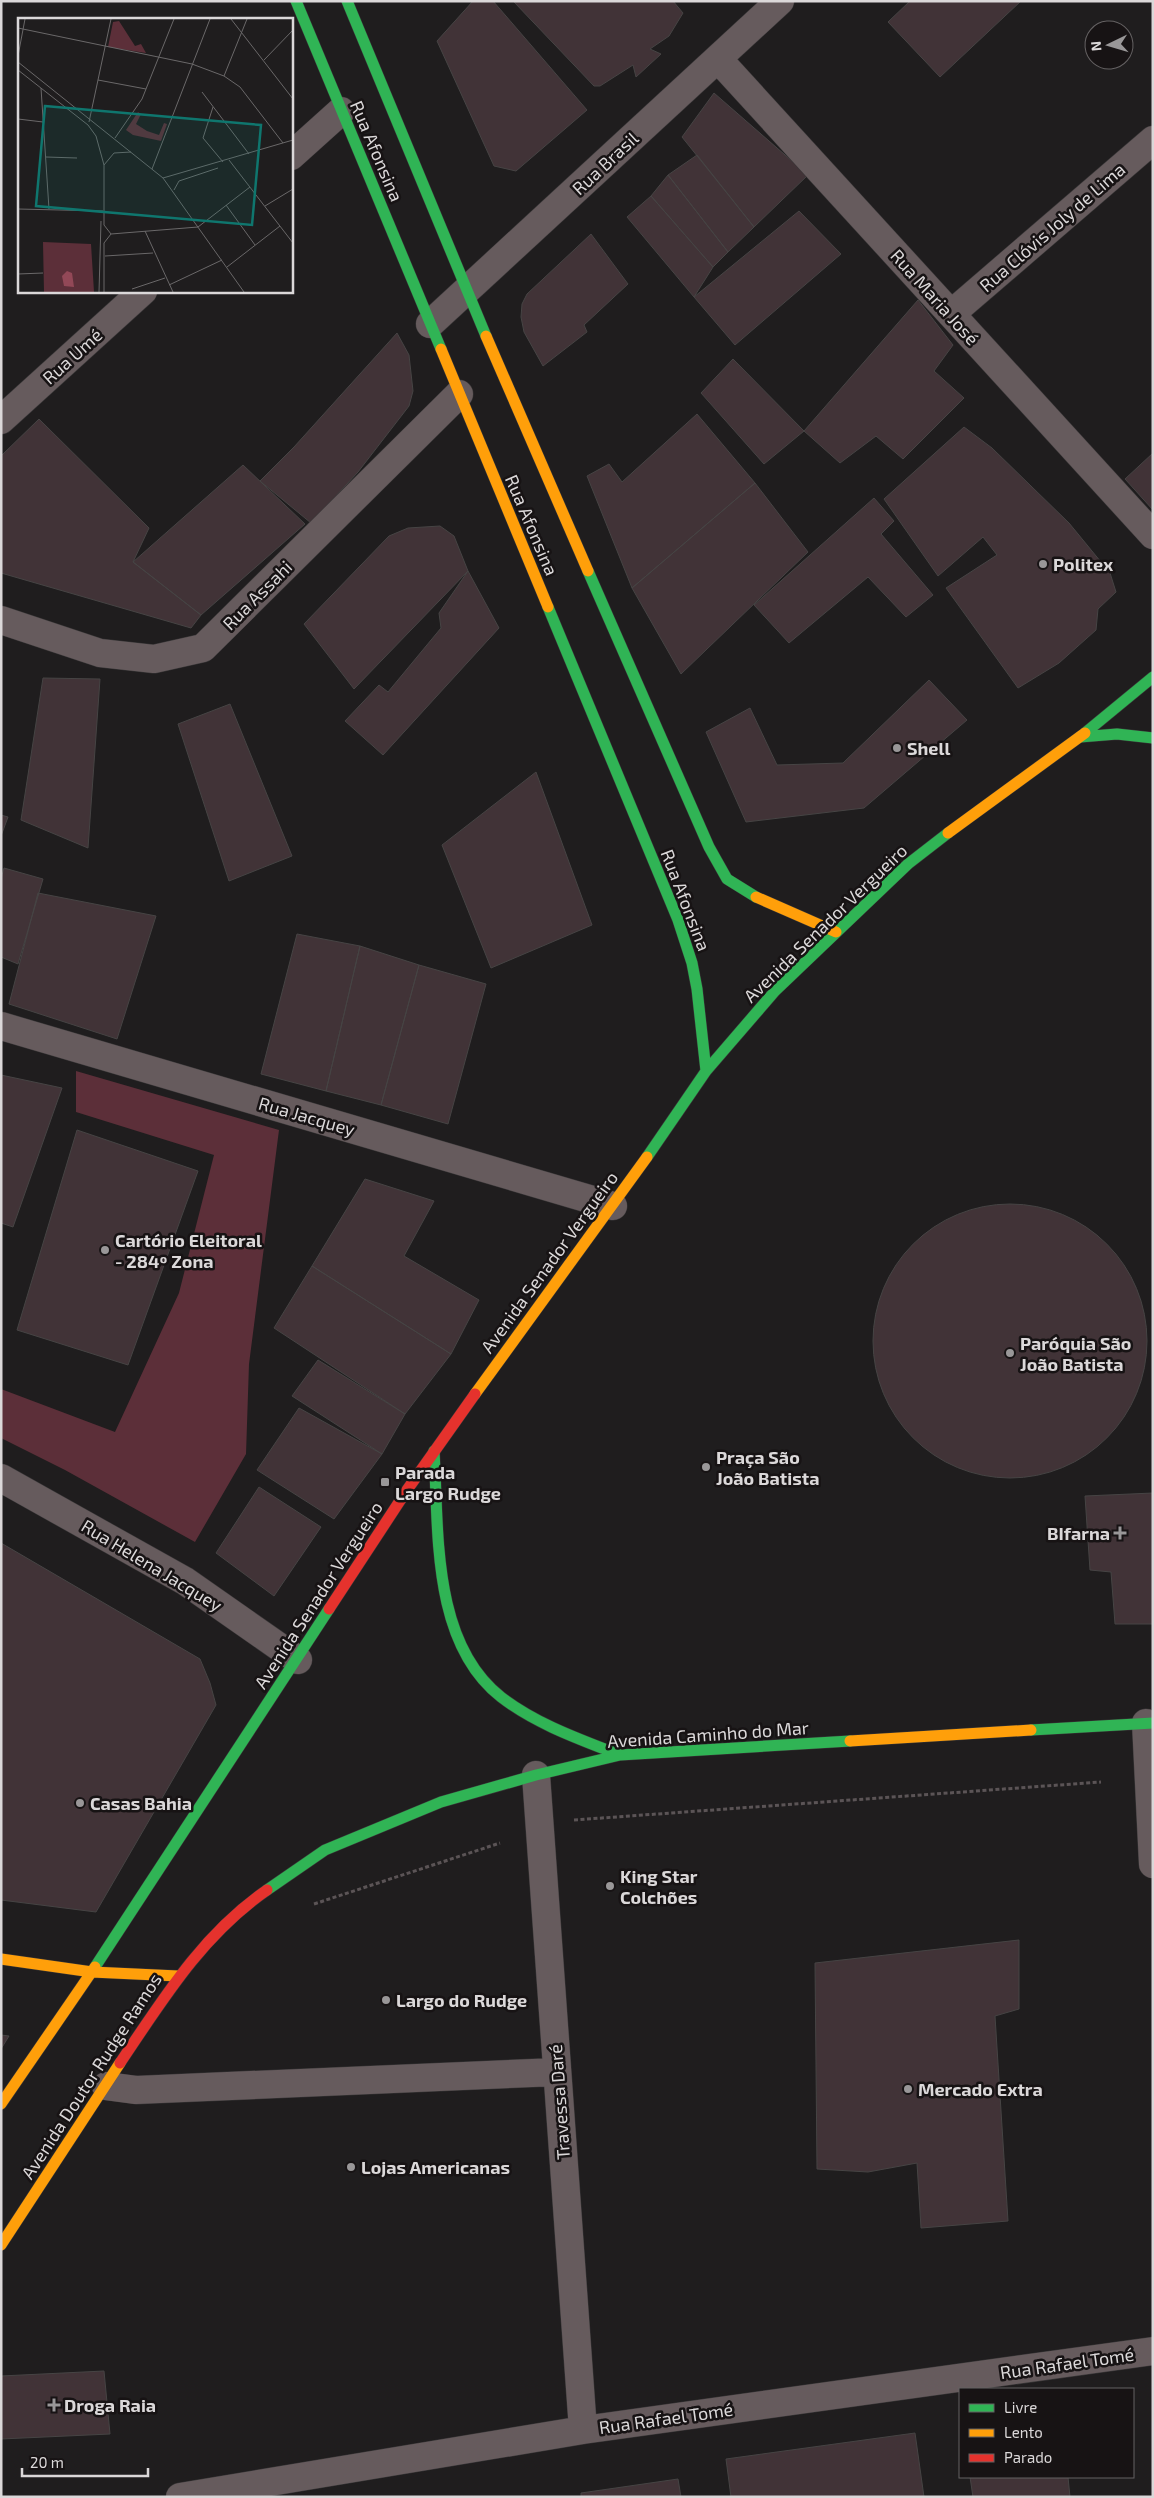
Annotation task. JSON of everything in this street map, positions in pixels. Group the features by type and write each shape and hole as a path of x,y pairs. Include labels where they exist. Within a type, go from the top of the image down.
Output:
{"main road":[{"name":"Rua Afonsina","path":"296,1 678,920 692,963 697,989 706,1071"},
{"name":"Rua Afonsina","path":"347,1 466,291 708,847 728,878 754,896 836,932"},
{"name":"Avenida Senador Vergueiro","path":"92,1972 434,1451 578,1249 613,1206 706,1071 775,991 908,864 975,812 1080,738 1153,677"},
{"path":"1080,738 1118,734 1153,738"},
{"path":"434,1451 445,1582 454,1629 462,1651 486,1684 516,1707 564,1734 620,1756"},
{"name":"Avenida Caminho do Mar","path":"178,1976 219,1930 254,1899 325,1850 441,1802 536,1774 620,1756 1149,1723"},
{"path":"1,1958 92,1972 178,1976"},
{"path":"1,2104 92,1972"},
{"name":"Avenida Doutor Rudge Ramos","path":"1,2245 178,1976"}],"street":[{"name":"Rua Brasil","path":"430,324 780,1"},
{"name":"Rua Maria José","path":"718,59 1153,535"},
{"path":"292,155 342,111"},
{"name":"Rua Clóvis Joly de Lima","path":"951,314 1153,140"},
{"name":"Rua Umé","path":"1,420 142,292"},
{"name":"Rua Assahi","path":"1,620 100,653 154,659 203,648 459,394"},
{"name":"Rua Jacquey","path":"1,1026 613,1206"},
{"name":"Rua Helena Jacquey","path":"1,1478 185,1581 298,1660"},
{"path":"1149,1723 1153,1864"},
{"name":"Travessa Daré","path":"536,1774 583,2430"},
{"path":"106,2086 136,2090 557,2072"},
{"name":"Rua Rafael Tomé","path":"180,2497 583,2430 1153,2351"}],"path":[{"path":"568,1820 1102,1782"},
{"path":"310,1905 500,1843"}],"shaded area":[{"path":"76,1071 279,1130 249,1364 246,1454 195,1542 65,1470 1,1438 1,1389 115,1432 179,1293 214,1155 76,1112"}],"building":[{"path":"473,1 493,1 587,110 516,171 494,166 437,41"},
{"path":"673,1 683,13 669,36 650,49 661,54 636,77 633,65 600,86 594,86 514,2"},
{"path":"910,1 1021,1 940,77 888,22"},
{"path":"714,93 808,175 754,227 682,137"},
{"path":"697,155 754,227 728,252 668,175"},
{"path":"668,175 728,252 713,267 651,196"},
{"path":"651,196 713,267 694,297 627,217"},
{"path":"799,211 841,254 735,345 694,297"},
{"path":"591,234 628,284 584,325 587,332 543,366 524,332 521,317 522,304 527,294"},
{"path":"918,300 953,345 934,371 964,398 903,459 876,436 840,463 804,431"},
{"path":"397,333 409,355 413,391 409,406 358,472 311,523 260,481 294,447"},
{"path":"733,359 804,431 764,464 701,393"},
{"path":"697,414 755,483 632,588 587,476 609,464 622,482"},
{"path":"39,419 149,528 133,562 201,615 191,628 1,573 1,456"},
{"name":"Politex","path":"964,427 992,448 1069,523 1110,573 1116,592 1098,609 1096,630 1059,663 1018,688 946,588 997,555 983,537 938,576 884,499"},
{"path":"1153,453 1153,510 1125,479"},
{"path":"243,465 305,524 201,615 133,562"},
{"path":"755,483 808,552 681,674 632,588"},
{"path":"874,498 894,521 881,534 933,595 906,617 868,577 789,643 754,605"},
{"path":"440,526 454,536 468,571 354,689 304,624 389,536 408,528"},
{"path":"468,571 499,628 383,755 345,721 379,685 388,692 441,628 439,613"},
{"path":"43,678 100,679 88,848 21,820"},
{"name":"Shell","path":"929,680 967,720 864,808 746,822 706,732 750,708 777,765 843,763"},
{"path":"230,704 292,856 229,881 178,724"},
{"path":"536,772 592,925 491,968 442,845"},
{"path":"1,815 8,817 1,836"},
{"path":"4,868 43,879 18,964 1,957 1,879"},
{"path":"38,893 156,916 117,1039 9,1004"},
{"path":"297,934 360,946 326,1091 261,1074"},
{"path":"360,946 419,965 381,1105 326,1091"},
{"path":"419,965 486,984 448,1124 381,1105"},
{"path":"1,1075 62,1088 13,1227 1,1223"},
{"name":"Cartório Eleitoral - 284º Zona","path":"77,1130 198,1171 128,1365 17,1330"},
{"path":"365,1179 434,1201 404,1256 479,1300 451,1354 312,1266"},
{"name":"Paróquia São João Batista","path":"997,1204 1023,1204 1050,1209 1063,1214 1086,1227 1107,1244 1124,1265 1137,1288 1145,1314 1147,1341 1145,1368 1137,1394 1124,1417 1107,1438 1075,1462 1050,1473 1023,1478 997,1478 970,1473 945,1462 923,1447 904,1428 889,1406 878,1381 873,1354 873,1328 878,1301 889,1276 904,1254 923,1235 945,1220 970,1209"},
{"path":"312,1266 451,1354 405,1414 274,1328"},
{"path":"318,1360 405,1414 382,1454 292,1396"},
{"path":"299,1408 382,1454 334,1519 257,1470"},
{"path":"259,1487 321,1527 274,1596 216,1553"},
{"name":"BIfarna","path":"1153,1493 1153,1624 1115,1624 1111,1572 1090,1570 1085,1496"},
{"name":"Casas Bahia","path":"1,1543 200,1659 210,1683 216,1705 96,1912 1,1900"},
{"name":"Mercado Extra","path":"1019,1940 1019,2009 995,2016 1008,2221 921,2228 917,2163 868,2172 817,2169 815,1963"},
{"path":"1,2035 9,2036 1,2049"},
{"name":"Droga Raia","path":"104,2371 110,2434 1,2439 1,2376"},
{"path":"915,2433 924,2497 731,2497 726,2459"},
{"path":"970,2478 1068,2478 1070,2497 973,2497"},
{"path":"678,2479 681,2497 581,2497 581,2493"}],"traffic: fast":[{"path":"296,1 441,349"},
{"path":"347,1 486,336"},
{"path":"588,571 709,847 727,879 756,897"},
{"path":"548,607 678,920 692,963 697,989 706,1071"},
{"path":"1085,733 1153,677"},
{"path":"1080,737 1117,734 1153,738"},
{"path":"647,1157 706,1071 775,991 908,864 948,833"},
{"path":"434,1451 439,1549 443,1583 450,1616 462,1647 478,1674 514,1707 558,1730 620,1755"},
{"path":"95,1967 329,1609"},
{"path":"1031,1730 1153,1723"},
{"path":"267,1890 325,1850 441,1802 536,1775 620,1755 850,1741"}],"traffic: slow":[{"path":"486,336 588,571"},
{"path":"441,349 548,607"},
{"path":"948,833 1085,733"},
{"path":"756,897 836,932"},
{"path":"475,1394 647,1157"},
{"path":"850,1741 1031,1730"},
{"path":"1,1959 92,1972 178,1976"},
{"path":"1,2104 95,1967"},
{"path":"1,2245 120,2063"}],"traffic: jam":[{"path":"329,1609 407,1490 475,1394"},
{"path":"120,2063 185,1969 223,1927 267,1890"}],"place":[{"name":"Politex","path":"1043,564"},
{"name":"Shell","path":"897,748"},
{"name":"Cartório Eleitoral - 284º Zona","path":"105,1250"},
{"name":"Paróquia São João Batista","path":"1010,1353"},
{"name":"Praça São João Batista","path":"706,1467"},
{"name":"Parada Largo Rudge","path":"385,1482"},
{"name":"BIfarna","path":"1120,1533"},
{"name":"Casas Bahia","path":"80,1803"},
{"name":"King Star Colchões","path":"610,1886"},
{"name":"Largo do Rudge","path":"386,2000"},
{"name":"Mercado Extra","path":"908,2089"},
{"name":"Lojas Americanas","path":"351,2167"},
{"name":"Droga Raia","path":"54,2405"}]}
